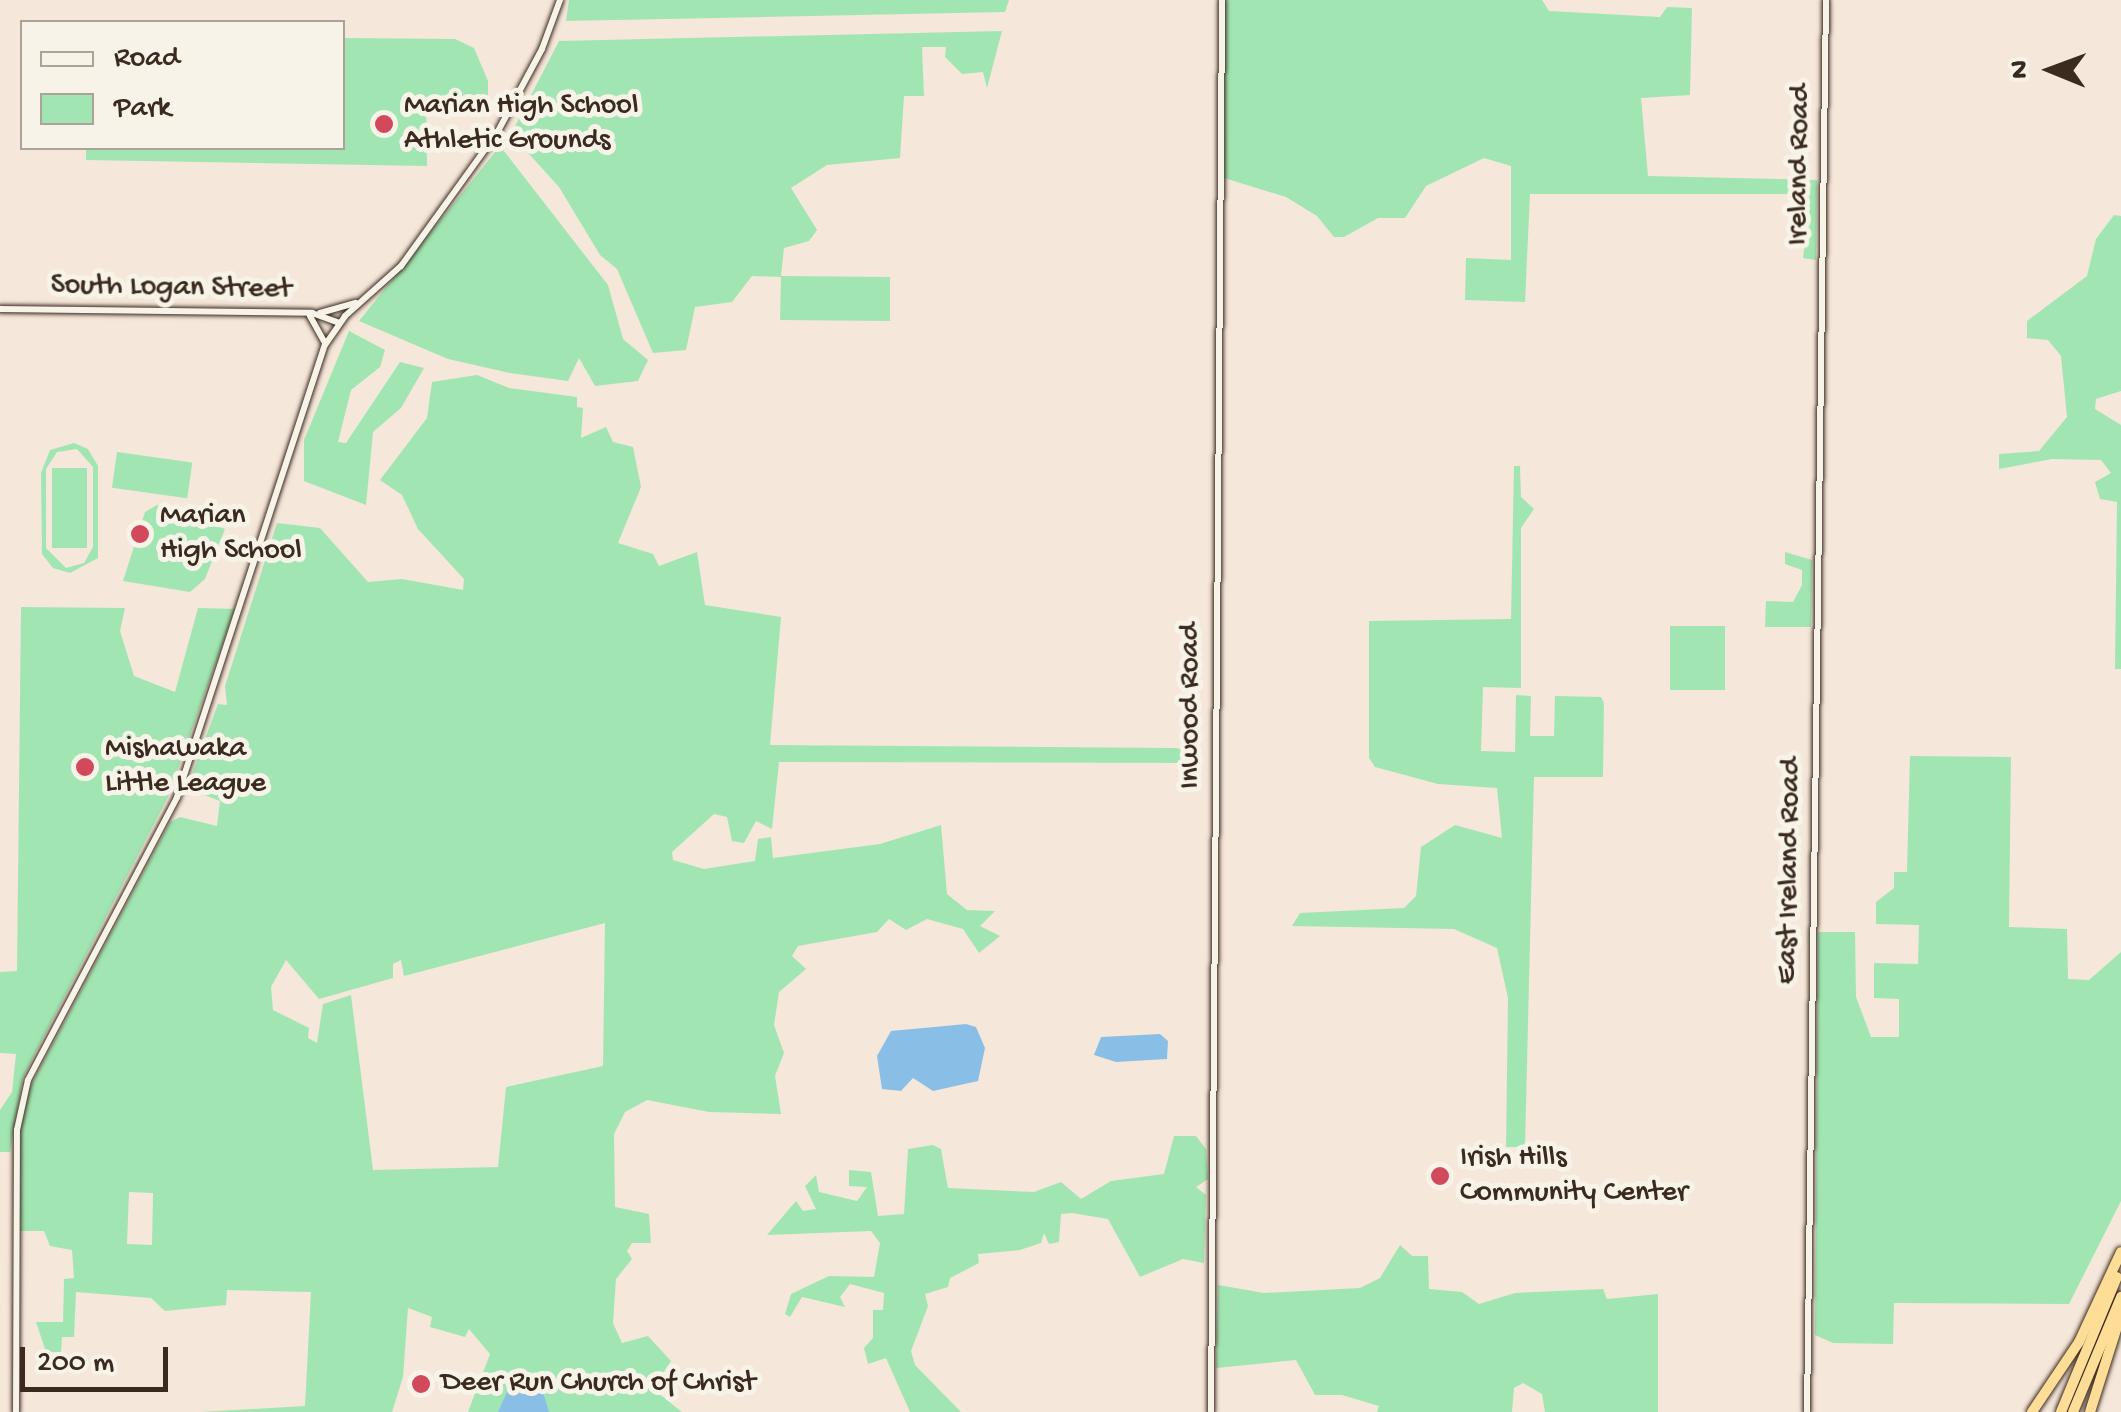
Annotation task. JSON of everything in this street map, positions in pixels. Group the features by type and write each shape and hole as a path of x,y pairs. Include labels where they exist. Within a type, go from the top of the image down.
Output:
{"highway":[{"path":"2032,1412 2079,1342 2121,1252"},
{"path":"2061,1412 2121,1266"},
{"path":"2073,1412 2121,1297"},
{"path":"2090,1412 2121,1314"}],"street":[{"path":"16,1412 18,1122 44,1048 177,797 325,345 339,323 401,266 504,122 560,0"},
{"name":"Inwood Road","path":"1211,1412 1222,0"},
{"name":"Ireland Road","path":"1820,331 1826,0"},
{"path":"317,314 362,301"},
{"name":"South Logan Street","path":"0,309 304,313 339,323"},
{"path":"304,313 320,324 325,345"},
{"name":"East Ireland Road","path":"1807,1412 1820,331"}],"green space":[{"path":"569,0 1009,0 1005,12 566,21"},
{"path":"1225,0 1542,0 1549,11 1660,17 1667,7 1692,8 1690,95 1641,98 1648,176 1817,180 1816,260 1803,258 1809,212 1793,194 1530,194 1525,302 1465,300 1466,258 1511,260 1511,166 1484,158 1426,186 1405,218 1378,218 1344,237 1334,237 1317,216 1286,197 1224,178"},
{"path":"1002,31 987,88 983,72 962,74 945,57 946,47 922,47 924,96 904,96 900,158 827,165 791,188 817,230 809,241 784,248 781,276 890,277 890,321 780,320 781,277 752,276 732,302 695,307 686,350 653,353 617,269 600,255 559,187 511,134 559,41"},
{"name":"Marian High School Athletic Grounds","path":"345,38 455,39 474,48 488,81 488,100 426,99 427,166 86,160 86,150 345,150"},
{"path":"500,146 608,285 623,339 648,360 638,381 595,386 579,358 568,381 510,373 448,359 359,321"},
{"path":"2114,215 2121,216 2121,391 2096,399 2095,409 2121,425 2121,669 2115,669 2117,502 2100,499 2095,482 2111,473 2101,460 2052,459 1999,469 1999,454 2039,451 2067,417 2061,356 2048,340 2027,338 2027,321 2087,276 2096,239"},
{"path":"349,331 385,350 380,367 351,390 338,442 346,443 400,362 424,368 401,408 373,432 366,505 304,481 304,440"},
{"path":"477,375 509,388 577,397 577,407 583,408 581,438 606,427 613,442 633,447 641,487 618,543 653,554 659,566 697,552 705,605 781,617 770,745 1176,748 1191,751 1194,763 779,762 772,829 756,821 744,843 732,841 727,817 714,814 672,852 673,860 704,869 755,861 758,839 771,837 773,858 880,844 941,825 947,894 967,910 995,911 980,926 1000,936 979,953 963,929 927,919 906,930 889,919 877,932 798,946 792,956 806,969 779,992 774,1025 784,1053 775,1076 781,1114 709,1112 647,1100 625,1112 614,1134 615,1207 649,1214 651,1243 632,1243 627,1251 632,1259 616,1279 613,1323 622,1343 648,1336 671,1361 653,1389 682,1412 468,1412 490,1354 469,1329 465,1337 430,1327 432,1317 408,1308 403,1377 392,1412 201,1412 305,1406 311,1292 227,1290 226,1305 165,1311 151,1298 76,1292 74,1337 62,1337 61,1352 46,1352 36,1322 63,1322 64,1279 74,1278 72,1250 50,1246 44,1231 19,1231 20,1128 28,1091 170,822 180,817 217,826 220,801 191,790 191,777 218,704 227,705 225,686 277,523 320,528 368,582 402,579 463,590 464,579 418,529 402,495 380,480 427,418 432,382","holes":["605,923 603,1066 506,1087 498,1167 373,1170 351,995 323,1004 317,1043 308,1038 309,1028 273,1010 271,987 286,960 319,999 393,978 393,964 401,960 404,976","129,1192 153,1193 152,1245 127,1244"]},
{"path":"74,443 88,449 98,466 98,558 70,573 53,568 42,554 41,473 50,450","holes":["77,449 93,467 93,547 84,563 66,568 46,548 46,469 57,452"]},
{"path":"117,452 192,463 187,498 112,488"},
{"path":"1514,466 1520,466 1521,497 1534,509 1521,528 1521,688 1483,687 1481,751 1515,752 1516,695 1531,696 1530,736 1554,736 1555,696 1601,697 1604,703 1603,777 1534,777 1525,1147 1506,1147 1508,998 1497,948 1454,929 1292,926 1300,913 1404,908 1416,896 1421,847 1455,825 1502,838 1497,788 1438,784 1375,767 1369,758 1369,621 1511,619"},
{"path":"52,468 87,468 87,548 52,548"},
{"path":"157,505 225,529 205,579 190,592 123,581 145,512"},
{"path":"1785,552 1812,560 1811,627 1765,627 1766,601 1793,602 1802,585 1802,570 1785,564"},
{"path":"21,607 125,608 120,631 134,676 175,692 198,608 235,609 168,797 23,1077 10,1152 0,1152 0,1110 12,1092 16,1054 0,1053 0,972 17,971"},
{"path":"1670,626 1725,626 1725,690 1670,690"},
{"path":"1910,756 2011,757 2009,927 2067,929 2068,979 2089,980 2121,952 2121,1201 2069,1304 1894,1303 1893,1344 1833,1343 1815,1335 1818,932 1855,932 1856,997 1871,1037 1899,1037 1899,999 1874,998 1874,963 1918,964 1919,925 1876,924 1876,902 1894,888 1894,872 1907,872"},
{"path":"1174,1136 1196,1136 1206,1149 1208,1179 1196,1187 1206,1195 1204,1263 1183,1259 1140,1277 1108,1219 1072,1213 1061,1214 1059,1242 1049,1244 1044,1233 1041,1243 1020,1250 978,1254 979,1263 950,1278 948,1287 925,1294 928,1306 911,1351 915,1365 961,1412 910,1412 886,1358 868,1364 864,1348 873,1338 873,1310 883,1310 884,1293 850,1284 840,1297 845,1307 802,1297 790,1317 785,1314 791,1294 829,1276 874,1277 880,1243 871,1231 767,1235 796,1201 803,1211 816,1209 805,1186 816,1175 819,1192 857,1201 867,1187 849,1186 849,1170 871,1172 878,1216 904,1214 908,1149 933,1145 941,1149 948,1188 1034,1192 1061,1182 1081,1199 1111,1181 1164,1174"},
{"path":"1400,1245 1412,1256 1428,1256 1429,1289 1462,1292 1479,1304 1515,1293 1603,1289 1607,1299 1658,1294 1658,1412 1545,1412 1542,1394 1523,1383 1514,1388 1512,1412 1377,1412 1379,1406 1342,1395 1315,1395 1296,1360 1216,1368 1218,1285 1264,1293 1360,1288 1380,1278"}],"water":[{"path":"966,1024 976,1027 985,1048 978,1081 933,1091 913,1078 901,1091 882,1089 877,1056 891,1031"},
{"path":"1160,1034 1168,1041 1167,1059 1116,1062 1094,1055 1101,1037"},
{"path":"538,1376 549,1412 498,1412 513,1379"}],"place":[{"name":"Marian High School Athletic Grounds","path":"384,124"},
{"name":"Marian High School","path":"140,534"},
{"name":"Mishawaka Little League","path":"85,767"},
{"name":"Irish Hills Community Center","path":"1440,1176"},
{"name":"Deer Run Church of Christ","path":"421,1384"}]}
